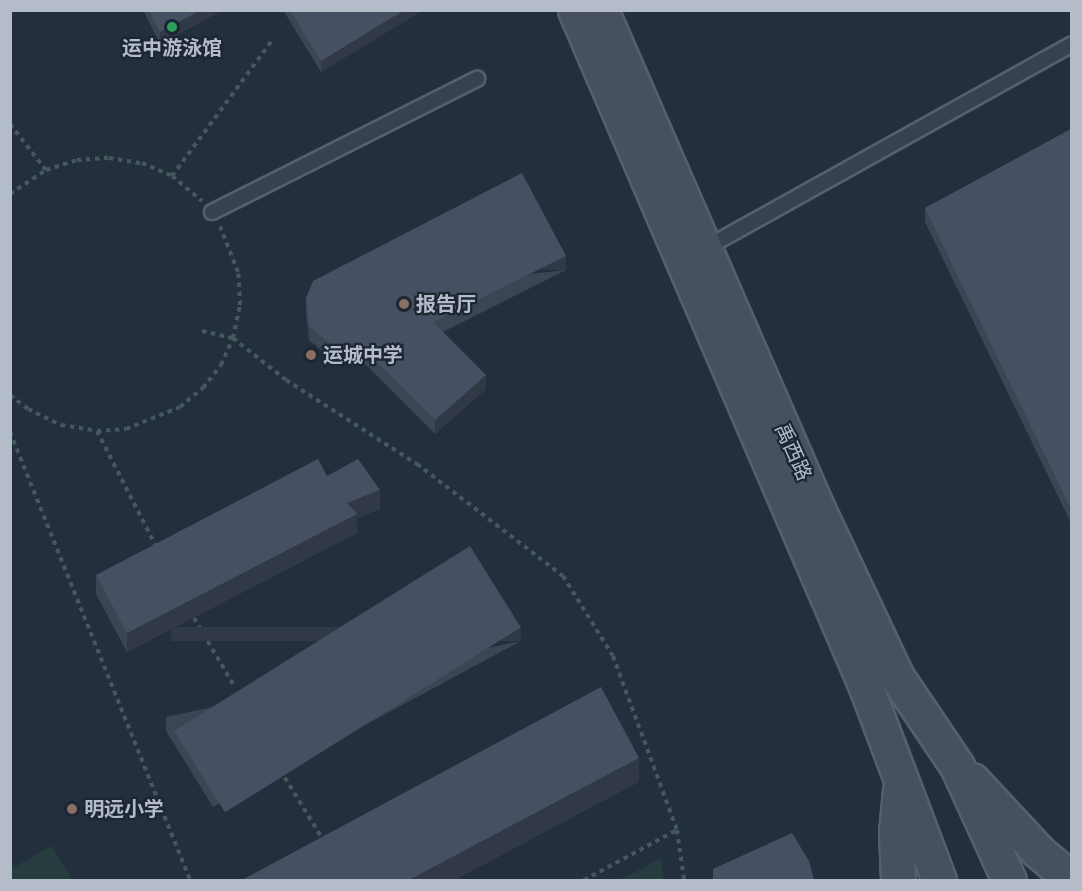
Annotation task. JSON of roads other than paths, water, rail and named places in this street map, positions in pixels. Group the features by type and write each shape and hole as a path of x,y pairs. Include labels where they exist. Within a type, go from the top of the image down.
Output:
{"main road":[{"name":"禹西路","path":"575,10 866,687 900,785 939,880"},
{"name":"禹西路","path":"601,10 704,249 897,677 957,766 1009,880"},
{"path":"957,766 996,802 1039,852 1071,880"},
{"path":"898,880 896,832 900,785"}],"lane":[{"path":"704,249 1071,44"},
{"path":"212,212 477,79"}],"place":[{"name":"运中游泳馆","path":"172,27"},
{"name":"报告厅","path":"404,304"},
{"name":"运城中学","path":"311,355"},
{"name":"明远小学","path":"72,809"}]}
